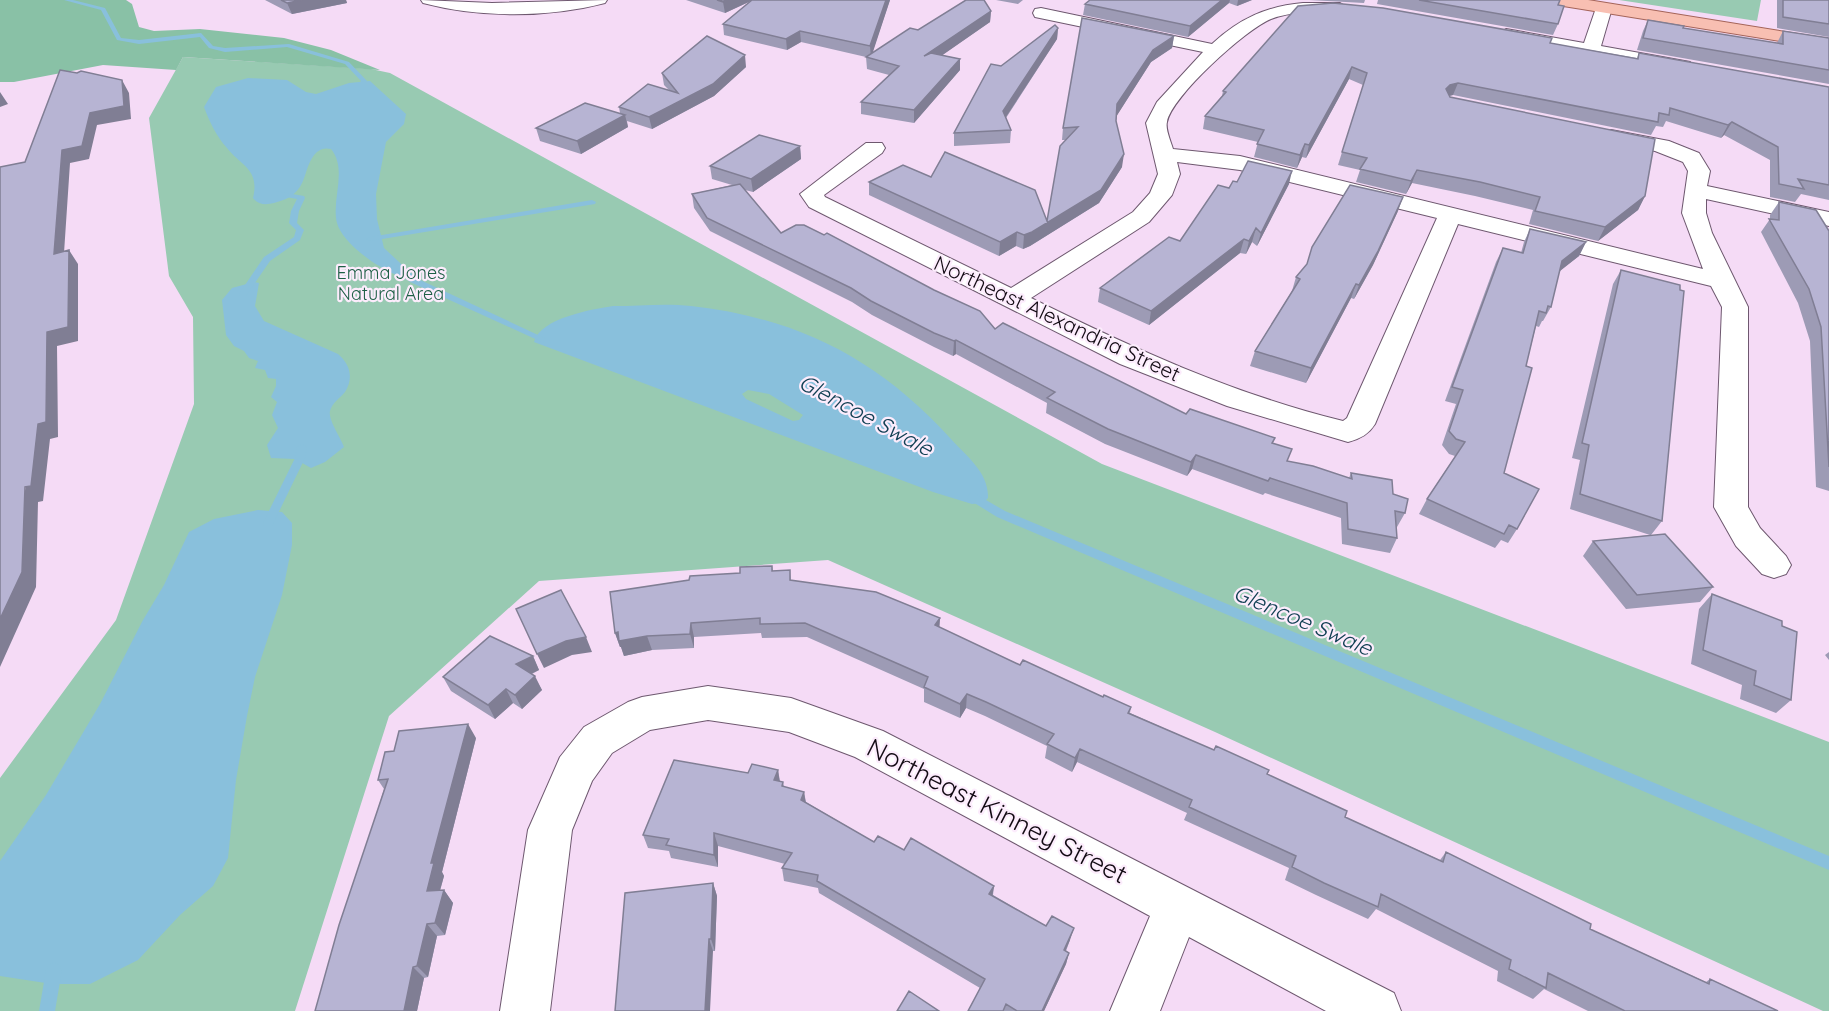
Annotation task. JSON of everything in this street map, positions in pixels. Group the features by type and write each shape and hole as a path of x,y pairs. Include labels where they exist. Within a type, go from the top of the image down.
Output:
{"main road":[{"path":"1557,0 1829,44"}],"street":[{"path":"429,0 513,7 560,6 599,0"},
{"path":"1591,49 1604,8"},
{"path":"1012,299 1141,218 1161,195 1169,174 1156,123 1164,106 1217,50 1247,24 1266,15 1302,9 1360,9"},
{"path":"1041,13 1217,50"},
{"path":"1490,31 1704,69"},
{"path":"1592,132 1660,146 1691,158 1700,171 1695,190 1694,216 1720,281 1735,307 1731,507 1748,537 1774,565"},
{"name":"Northeast Alexandria Street","path":"874,148 811,194 818,202 830,209 1172,376 1291,416 1348,432 1360,423 1366,411 1450,215"},
{"path":"1165,155 1202,157 1240,163 1720,281"},
{"path":"1695,190 1829,219"},
{"name":"Northeast Kinney Street","path":"525,1011 550,830 575,770 598,740 642,714 708,703 791,715 869,744 1178,904 1376,1011"},
{"path":"1135,1011 1178,904"}],"green space":[{"path":"0,0 126,0 132,4 139,27 154,31 200,29 284,38 331,50 380,70 183,57 176,70 103,65 14,82 0,82"},
{"path":"1619,0 1761,0 1757,21"},
{"name":"Emma Jones Natural Area","path":"183,57 371,69 390,73 1102,464 1829,742 1829,1011 1823,1011 1215,732 828,560 539,581 389,716 295,1011 0,1011 0,778 116,620 194,404 193,317 169,276 149,118"}],"water":[{"path":"248,78 287,80 306,92 316,94 349,83 370,81 406,114 404,124 386,142 376,194 377,219 384,248 412,274 413,280 393,273 369,259 358,251 341,232 336,214 338,166 331,149 317,152 308,165 300,187 286,199 265,204 253,198 252,174 220,139 204,107 216,87"},
{"path":"254,282 259,283 255,306 264,321 338,354 348,367 350,376 348,387 330,411 333,424 344,447 325,462 311,468 295,459 271,458 267,445 278,428 272,415 277,402 271,397 276,386 276,379 268,378 265,370 255,368 258,361 249,358 244,351 234,346 226,335 222,300 232,288"},
{"path":"672,305 730,312 801,332 834,347 865,365 923,410 981,472 988,498 983,503 972,504 933,492 534,342 538,334 556,321 581,312 613,306","holes":["748,390 769,394 803,415 799,420 793,421 746,399 742,394"]},
{"path":"258,510 282,512 292,523 292,545 282,595 255,677 247,716 236,780 228,858 213,886 180,915 138,960 90,984 52,984 0,976 0,861 46,795 100,704 143,620 164,585 189,532 214,519"}],"building":[{"path":"281,0 302,0 287,3"},
{"path":"752,0 886,0 870,46 800,31 786,39 723,24"},
{"path":"966,0 984,0 991,11 924,56 931,53 960,59 914,110 861,102 899,66 866,57 910,28 918,30"},
{"path":"1090,0 1222,0 1190,26 1085,4"},
{"path":"1419,0 1560,0 1558,5 1564,6 1558,24"},
{"path":"1783,0 1829,0 1829,24 1783,17"},
{"path":"1333,3 1383,8 1552,38 1550,43 1638,59 1639,53 1829,87 1829,185 1798,179 1804,189 1779,184 1778,147 1732,122 1728,125 1670,108 1669,115 1659,113 1658,122 1458,83 1446,89 1450,97 1655,139 1645,196 1605,227 1535,211 1540,197 1480,182 1417,170 1411,181 1360,169 1367,158 1342,152 1367,73 1352,67 1309,145 1305,144 1300,155 1257,144 1264,130 1205,116 1226,92 1223,91 1298,6"},
{"path":"1082,18 1174,36 1153,50 1117,104 1116,121 1124,154 1101,190 1032,232 1024,235 1017,232 1000,242 869,182 903,165 931,177 945,152 1035,190 1047,221 1060,146 1078,127 1063,128"},
{"path":"1648,20 1783,44 1783,31 1829,38 1829,70 1643,38"},
{"path":"1055,25 1058,28 1003,111 1011,130 954,133 991,64 1001,66"},
{"path":"707,36 745,55 713,84 649,117 619,107 648,84 678,93 662,73"},
{"path":"60,70 77,73 81,71 122,80 124,106 90,113 82,146 62,150 54,254 69,250 68,327 47,332 46,422 38,424 31,486 25,487 22,572 0,619 0,167 25,162"},
{"path":"585,103 625,115 577,141 536,128"},
{"path":"759,135 800,146 751,179 710,166"},
{"path":"1248,161 1292,171 1261,233 1256,228 1249,241 1244,239 1151,311 1100,288 1169,237 1180,241 1218,185 1229,188 1233,181 1237,182"},
{"path":"740,184 781,233 796,225 804,225 824,235 827,233 934,290 980,311 995,329 1003,323 1186,414 1190,409 1275,438 1272,443 1292,449 1287,461 1313,466 1352,479 1351,473 1392,480 1393,494 1408,499 1405,513 1395,511 1397,538 1348,529 1347,503 1270,478 1268,481 1196,455 1191,462 1108,429 1047,398 1055,392 956,340 934,333 871,301 851,288 707,218 692,194"},
{"path":"1350,185 1403,197 1359,285 1356,284 1311,368 1255,351 1300,279 1296,277 1307,264 1312,247"},
{"path":"1779,202 1816,210 1829,231 1829,467 1821,327 1809,289 1769,219 1779,220"},
{"path":"1530,229 1586,242 1562,261 1551,307 1548,306 1546,313 1539,311 1526,366 1532,368 1504,473 1539,489 1517,529 1509,525 1504,534 1427,499 1465,442 1456,439 1449,431 1463,390 1452,387 1503,248 1523,253"},
{"path":"1621,270 1680,285 1680,290 1684,291 1662,521 1580,494 1589,445 1582,443"},
{"path":"1665,534 1713,587 1637,595 1593,541"},
{"path":"772,566 772,571 790,570 790,580 876,592 940,618 935,625 1020,665 1023,660 1103,697 1104,695 1131,707 1128,713 1214,750 1216,746 1269,770 1267,774 1347,811 1345,817 1443,862 1446,852 1591,924 1590,929 1709,984 1710,979 1778,1011 1625,1011 1548,973 1546,988 1509,969 1511,960 1381,894 1378,907 1292,867 1296,856 1189,807 1192,800 1080,749 1075,758 1047,744 1054,734 967,694 960,704 924,687 928,677 805,623 760,624 760,618 691,623 690,634 647,636 619,641 618,632 615,633 610,592 689,580 690,576 740,573 740,567"},
{"path":"561,590 586,637 566,641 537,654 516,609"},
{"path":"1712,594 1782,621 1782,626 1797,632 1791,700 1754,685 1756,671 1703,650"},
{"path":"490,636 533,656 516,664 535,676 515,695 506,689 488,705 443,677"},
{"path":"468,724 431,863 434,863 427,891 444,890 435,923 427,924 417,966 413,967 404,1011 315,1011 339,925 388,779 378,780 385,752 394,751 399,731"},
{"path":"674,760 748,773 752,764 778,770 774,780 783,782 782,786 804,792 801,800 874,842 878,836 904,850 911,838 994,886 989,894 1046,926 1052,916 1074,928 1064,950 1069,953 1042,1011 1017,1011 1006,1004 1003,1011 968,1011 985,979 817,881 818,875 782,868 792,853 714,833 714,855 666,845 669,839 643,835"},
{"path":"713,883 705,1011 615,1011 625,893"},
{"path":"909,991 939,1011 897,1011"}],"waterway":[{"name":"Glencoe Swale","path":"67,0 103,9 119,39 139,42 201,35 211,47 225,50 287,45 347,63 364,81 356,91"},
{"path":"243,294 267,259 297,238 300,230 293,223 301,198 278,193"},
{"path":"370,239 592,202"},
{"name":"Glencoe Swale","path":"402,271 413,280 547,341"},
{"path":"268,523 300,458 302,447"},
{"name":"Glencoe Swale","path":"972,496 1001,514 1829,863"},
{"path":"47,1011 54,970"}]}
